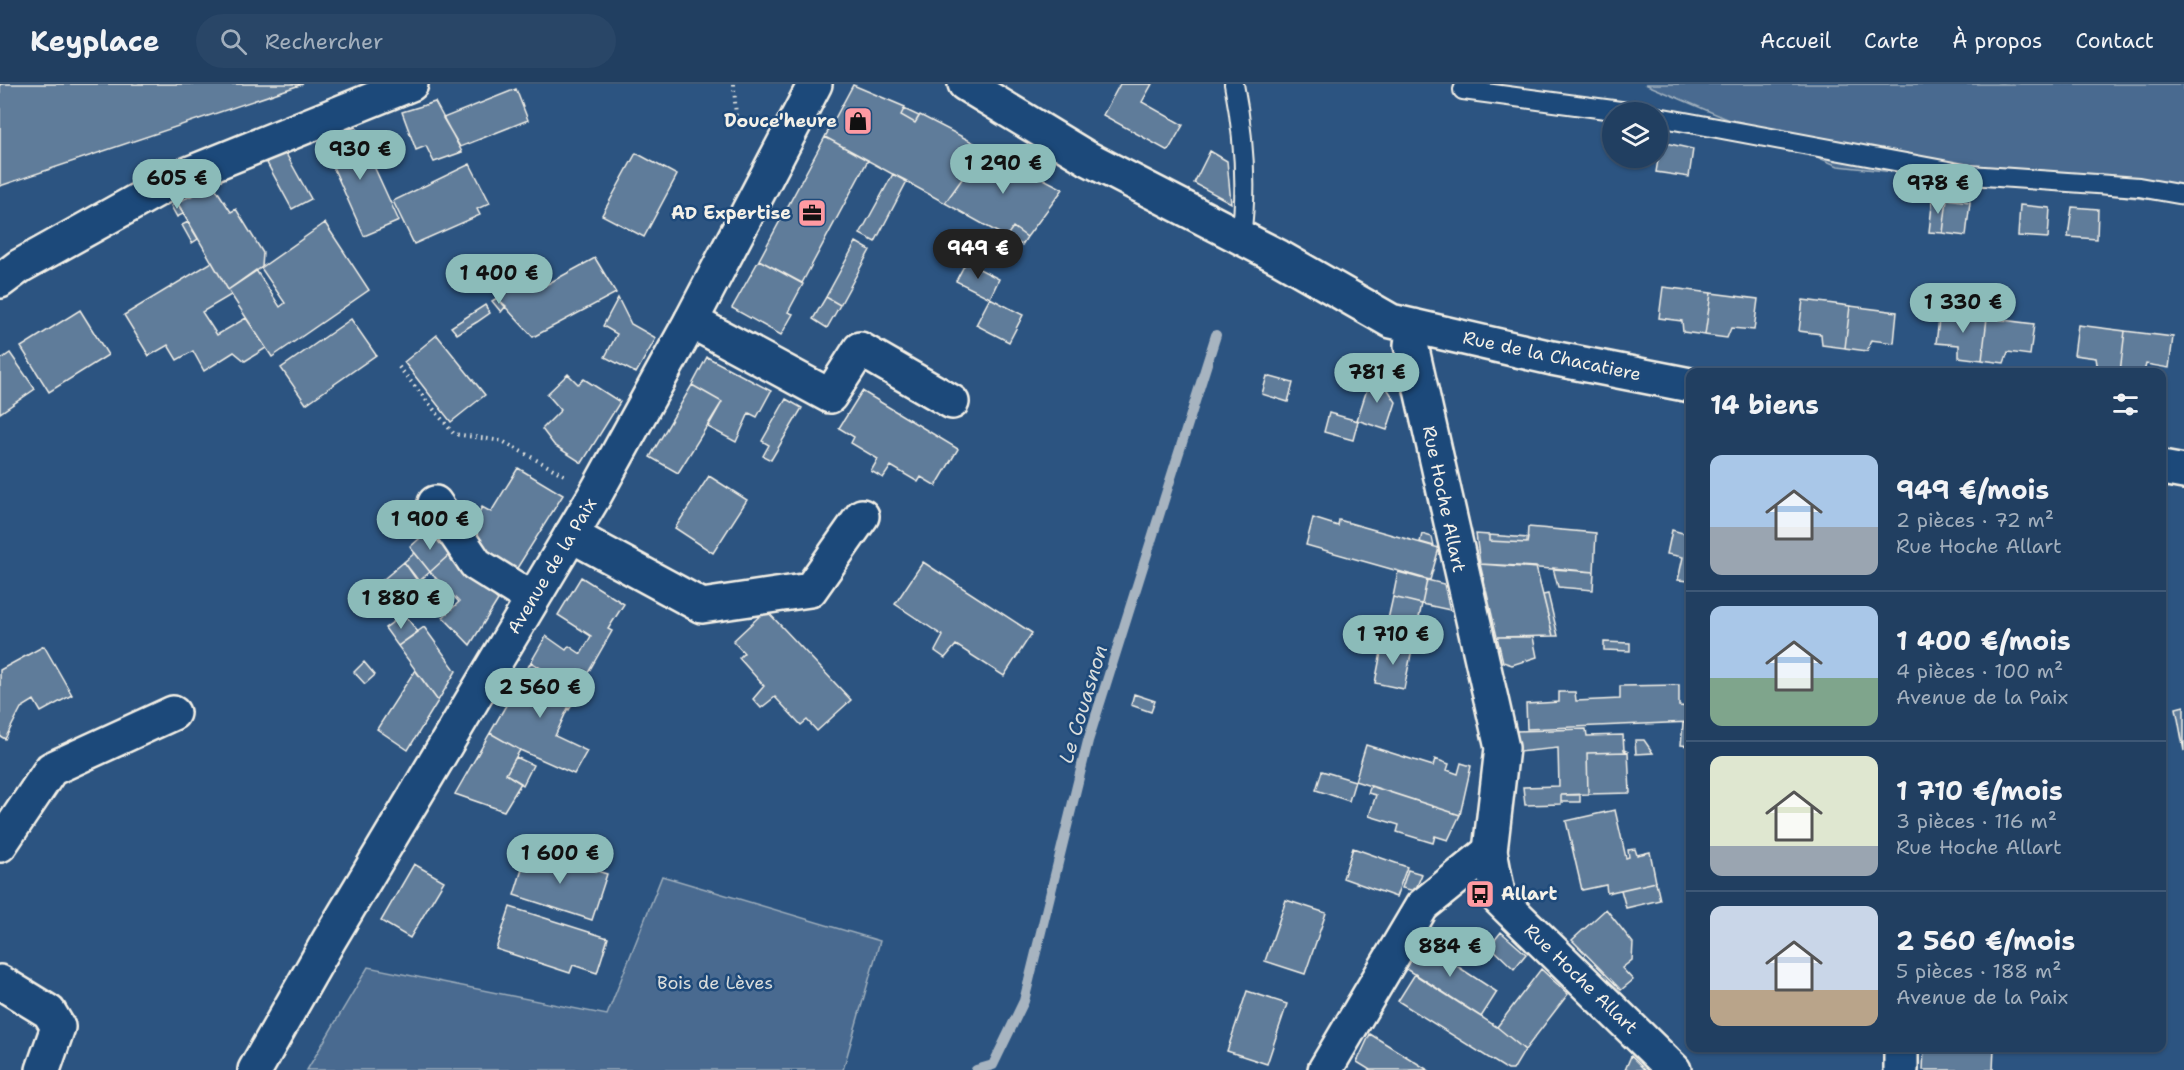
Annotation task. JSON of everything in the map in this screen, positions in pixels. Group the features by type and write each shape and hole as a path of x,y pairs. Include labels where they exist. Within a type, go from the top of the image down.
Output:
{"street":[{"path":"0,281 20,266 178,178 411,84"},
{"name":"Avenue de la Paix","path":"255,1070 595,495 691,321 814,84"},
{"path":"965,84 1087,158 1241,237 1390,321 1414,326"},
{"path":"691,321 830,396 860,348 952,402"},
{"name":"Rue de la Chacatiere","path":"1414,326 1552,358 1686,385"},
{"name":"Rue Hoche Allart","path":"1414,326 1411,345 1502,748 1490,851 1499,899 1674,1070"},
{"path":"2166,469 2184,472"},
{"path":"435,503 476,564 532,599"},
{"path":"571,535 702,606 810,590 862,516"},
{"path":"0,845 51,770 173,713"},
{"path":"1325,1070 1422,906 1490,851"},
{"path":"0,982 49,1012 58,1027 43,1070"},
{"path":"1901,1052 1901,1070"}],"lane":[{"path":"1234,84 1244,134 1246,201 1241,237"},
{"path":"1463,90 1548,93 1602,106"},
{"path":"1668,119 1970,175 2139,187 2184,195"}],"path":[{"path":"734,84 736,118"},
{"path":"399,367 454,435 502,441 546,464 595,495"}],"green space":[{"path":"1645,84 2184,84 2184,203 1838,166"},
{"name":"Bois de Lèves","path":"662,876 880,941 843,1070 307,1070 368,967 607,1015"}],"building":[{"path":"0,84 303,84 0,186"},
{"path":"1120,84 1152,84 1142,102 1183,125 1168,151 1103,115"},
{"path":"853,85 905,107 901,115 915,123 920,115 984,148 945,203 825,137"},
{"path":"516,89 528,120 460,147 443,118"},
{"path":"435,102 462,152 434,162 426,146 416,150 402,112"},
{"path":"904,109 919,116 915,123 901,115"},
{"path":"356,127 399,221 364,236 321,140"},
{"path":"825,137 868,160 802,283 759,260"},
{"path":"1668,144 1693,149 1689,177 1656,172 1657,168 1668,168"},
{"path":"984,148 1063,189 1027,237 1013,227 1006,237 945,203"},
{"path":"1210,151 1227,161 1231,203 1194,183"},
{"path":"285,152 311,199 292,209 266,161"},
{"path":"636,153 677,175 644,237 602,215"},
{"path":"470,164 490,203 477,209 480,215 414,244 393,201"},
{"path":"893,174 907,181 875,242 860,234"},
{"path":"214,186 231,212 236,209 263,253 262,267 228,290 177,202"},
{"path":"1933,197 1947,199 1943,233 1929,232"},
{"path":"1947,199 1970,202 1966,236 1943,233"},
{"path":"177,202 183,214 177,217 171,206"},
{"path":"2020,205 2050,208 2048,238 2018,236"},
{"path":"2072,207 2098,209 2097,239 2068,237"},
{"path":"188,222 198,239 192,243 182,225"},
{"path":"325,223 369,290 272,357 228,290 256,270 280,307 285,303 261,268"},
{"path":"1013,227 1027,237 1022,245 1006,237"},
{"path":"856,242 870,250 840,305 826,297"},
{"path":"595,258 616,293 533,337 497,298 532,276 540,288"},
{"path":"759,260 803,284 788,312 793,314 781,335 732,308"},
{"path":"212,262 231,295 202,312 217,335 246,318 266,348 245,361 234,352 204,371 193,351 177,360 168,345 149,356 124,315"},
{"path":"966,262 999,279 990,298 956,281"},
{"path":"1663,287 1711,293 1705,335 1683,332 1682,321 1659,318"},
{"path":"1711,293 1758,299 1754,330 1731,328 1727,338 1705,335"},
{"path":"826,297 840,305 827,328 813,319"},
{"path":"497,298 506,306 501,312 492,301"},
{"path":"618,298 631,324 656,338 636,373 605,357 617,334 603,326"},
{"path":"990,298 1023,315 1009,342 976,325"},
{"path":"1803,300 1850,306 1845,348 1822,345 1821,334 1799,331"},
{"path":"485,305 490,313 477,322 457,334 451,327"},
{"path":"1850,306 1897,312 1894,343 1871,340 1867,351 1845,348"},
{"path":"80,310 108,355 49,392 21,347"},
{"path":"1940,312 1987,318 1982,360 1959,357 1959,345 1936,343"},
{"path":"1987,318 2034,324 2030,355 2008,352 2004,363 1982,360"},
{"path":"351,319 376,355 306,404 281,368"},
{"path":"2078,325 2125,331 2120,368 2098,368 2096,358 2074,355"},
{"path":"2125,331 2173,337 2169,368 2146,364 2145,368 2120,368"},
{"path":"437,335 485,395 451,422 404,362"},
{"path":"10,353 35,389 0,413 0,360"},
{"path":"707,357 771,391 757,417 749,413 736,442 708,427 722,402 692,385"},
{"path":"1374,368 1396,402 1387,430 1357,420"},
{"path":"568,374 578,384 584,379 620,402 582,463 554,445 542,429 561,410 547,394"},
{"path":"1267,376 1293,383 1288,402 1262,394"},
{"path":"692,385 722,402 678,473 650,457"},
{"path":"862,391 958,449 936,486 921,477 918,482 891,466 883,478 871,471 878,459 851,443 854,437 839,428"},
{"path":"786,399 802,408 771,460 763,456 769,445 762,441"},
{"path":"1329,413 1358,421 1353,440 1324,432"},
{"path":"518,468 563,495 514,573 462,541 482,507 491,512"},
{"path":"709,476 747,500 713,553 675,528"},
{"path":"1313,518 1338,526 1339,520 1439,548 1430,580 1306,545"},
{"path":"1528,527 1596,533 1594,572 1480,564 1476,534 1489,535 1489,541 1527,543"},
{"path":"1672,530 1686,534 1686,581 1678,580 1683,557 1667,554"},
{"path":"428,531 450,554 430,572 410,547"},
{"path":"1422,534 1432,537 1434,546 1420,542"},
{"path":"1489,535 1528,538 1527,543 1489,541"},
{"path":"415,553 430,572 418,582 404,562"},
{"path":"450,554 498,600 470,645 443,617 459,602 430,572"},
{"path":"404,562 418,580 394,600 379,583"},
{"path":"923,562 1032,633 1004,676 956,645 945,658 935,651 943,636 895,604"},
{"path":"1480,564 1536,567 1553,636 1497,637"},
{"path":"1553,568 1594,572 1593,590 1558,587"},
{"path":"1398,572 1427,580 1422,604 1393,597"},
{"path":"581,577 624,604 608,629 612,631 577,692 531,662 546,636 566,650 569,646 581,654 591,636 558,615"},
{"path":"1427,580 1444,584 1450,610 1422,604"},
{"path":"379,583 394,600 384,608 370,590"},
{"path":"1548,594 1558,636 1553,636 1543,595"},
{"path":"1393,597 1422,604 1412,649 1383,642"},
{"path":"766,610 851,700 817,731 807,720 801,725 775,697 761,708 753,699 764,686 739,658 744,653 733,641"},
{"path":"404,614 418,632 398,646 385,628"},
{"path":"424,627 456,671 438,701 398,646"},
{"path":"1497,637 1533,637 1537,657 1512,665 1503,662"},
{"path":"1383,642 1412,649 1404,689 1375,683"},
{"path":"1604,642 1630,643 1630,651 1604,650"},
{"path":"44,646 72,695 41,712 34,700 21,708 5,739 0,736 0,670"},
{"path":"364,662 375,675 365,684 354,672"},
{"path":"531,662 579,693 569,710 568,708 555,736 587,751 574,774 520,750 490,733"},
{"path":"415,670 438,701 408,750 377,729"},
{"path":"1679,685 1679,706 1686,707 1686,722 1527,729 1526,704 1559,702 1559,692 1575,692 1576,701 1620,699 1620,686"},
{"path":"1134,694 1155,701 1151,712 1131,705"},
{"path":"2184,706 2184,751 2176,708"},
{"path":"1683,723 1686,723 1686,746 1681,745"},
{"path":"1586,729 1587,736 1623,735 1624,750 1628,752 1587,753 1588,794 1561,795 1561,804 1525,805 1523,787 1559,786 1558,748 1518,752 1515,731"},
{"path":"490,733 520,750 506,774 521,783 504,811 455,794"},
{"path":"1635,740 1644,740 1653,753 1636,754"},
{"path":"1366,745 1433,766 1435,759 1449,764 1447,770 1458,774 1461,763 1471,766 1460,815 1355,781"},
{"path":"1628,752 1630,793 1588,794 1587,753"},
{"path":"516,757 533,765 523,785 506,774"},
{"path":"1322,771 1355,781 1349,801 1316,790"},
{"path":"1371,786 1460,815 1448,840 1435,836 1433,843 1397,832 1399,825 1369,816 1376,795 1368,793"},
{"path":"1561,795 1580,795 1580,802 1561,802"},
{"path":"1615,810 1626,858 1629,857 1628,850 1635,849 1637,855 1650,852 1656,882 1607,893 1606,885 1582,890 1566,821"},
{"path":"1353,848 1407,867 1396,897 1343,878"},
{"path":"528,850 607,874 592,920 514,895"},
{"path":"414,864 444,881 410,938 381,921"},
{"path":"1408,870 1422,874 1415,891 1402,888"},
{"path":"1656,882 1660,900 1626,908 1621,890"},
{"path":"1286,900 1326,913 1305,974 1265,961"},
{"path":"510,907 608,938 597,973 573,965 570,973 496,949"},
{"path":"1606,909 1633,943 1632,960 1622,968 1633,980 1621,990 1572,940"},
{"path":"1501,932 1526,954 1514,969 1490,946"},
{"path":"1424,938 1447,951 1443,957 1497,992 1481,1017 1406,969"},
{"path":"1541,969 1568,994 1525,1050 1497,1027"},
{"path":"1415,974 1497,1027 1525,1050 1513,1070 1508,1070 1398,1001"},
{"path":"1247,991 1287,1004 1267,1064 1227,1051"},
{"path":"1370,1034 1428,1070 1370,1070 1357,1062"},
{"path":"1924,1052 1994,1052 1993,1070 1923,1070"},
{"path":"1631,1056 1645,1070 1625,1070"}],"waterway":[{"name":"Le Couasnon","path":"976,1070 993,1065 1024,1001 1088,741 1216,335"}],"place":[{"name":"Douce'heure","path":"858,121"},
{"name":"AD Expertise","path":"812,213"},
{"name":"Allart","path":"1480,894"}]}
